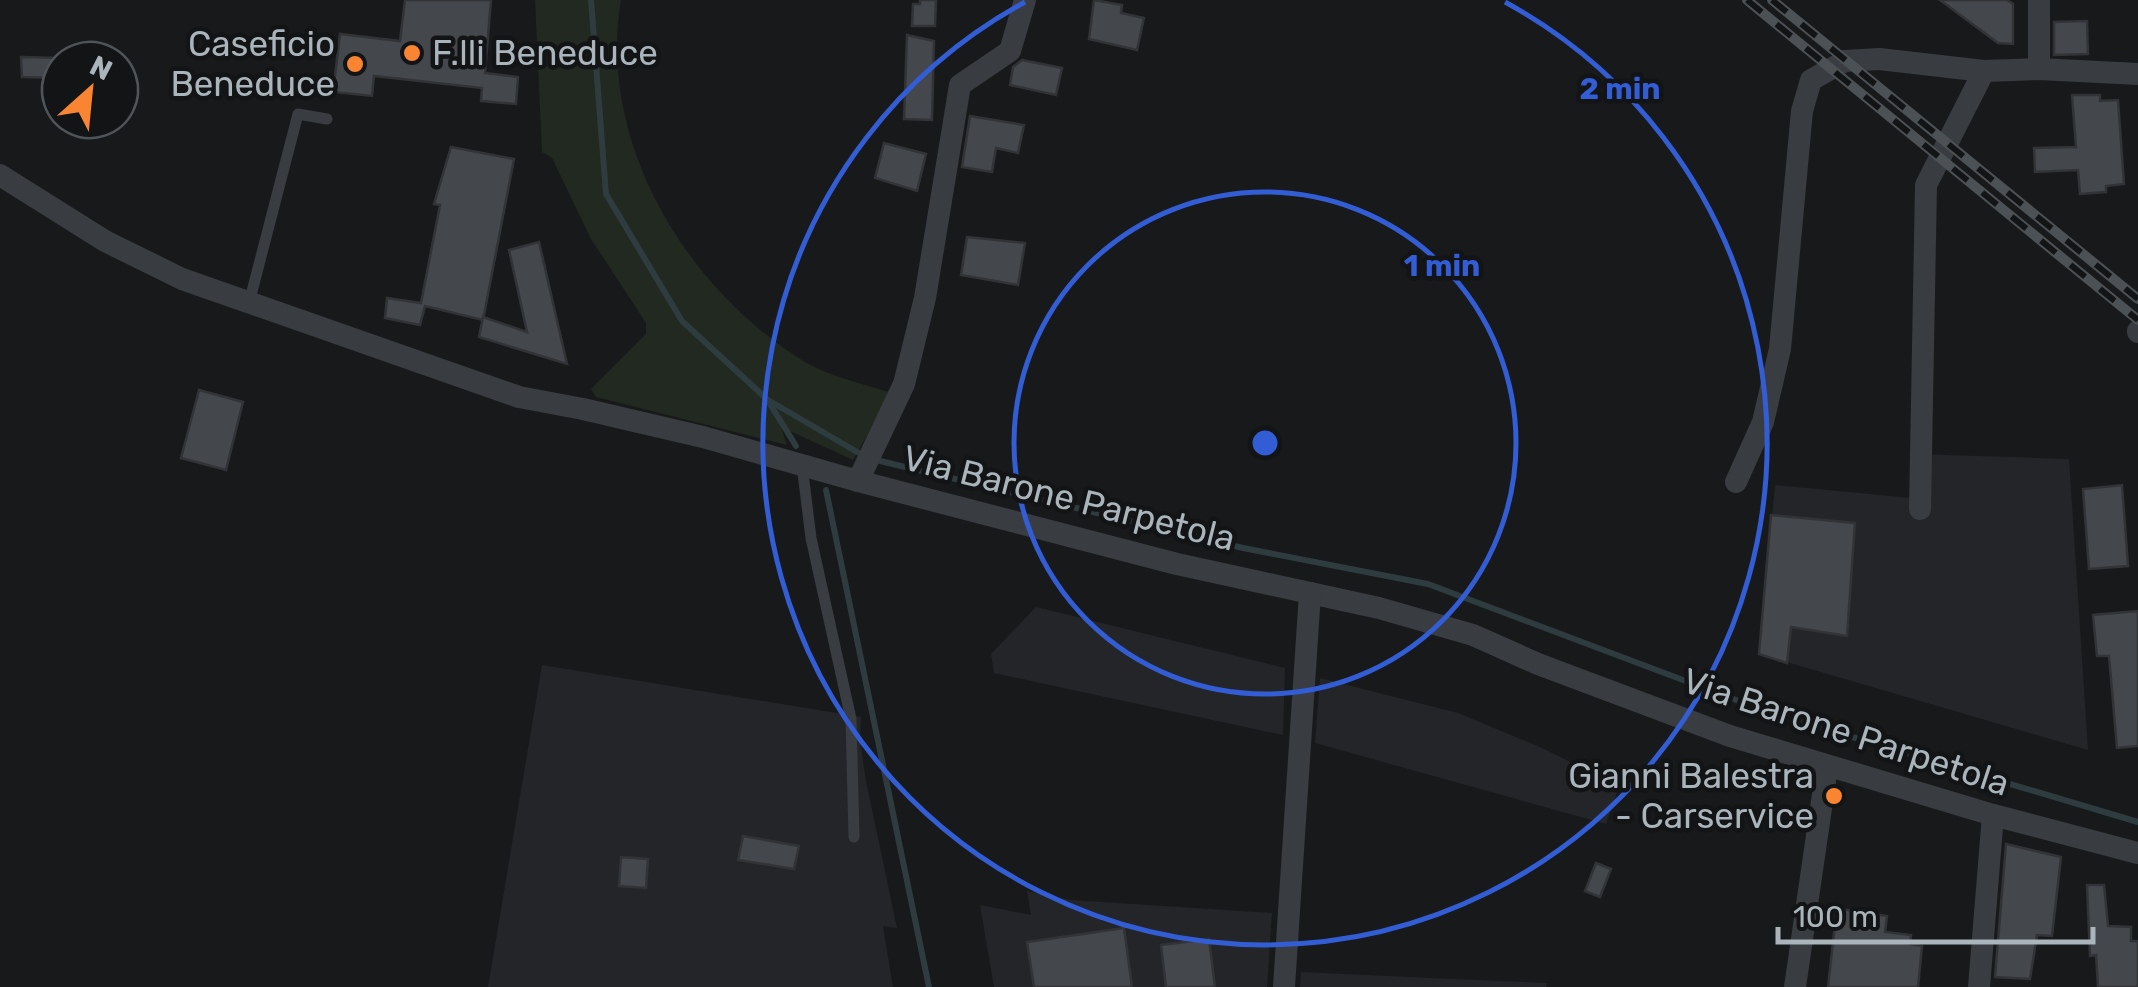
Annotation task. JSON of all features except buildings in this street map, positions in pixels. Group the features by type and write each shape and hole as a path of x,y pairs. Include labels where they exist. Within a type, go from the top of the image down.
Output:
{"street":[{"path":"858,481 904,384 924,298 960,84 1010,51 1025,0"},
{"path":"2039,0 2039,69"},
{"path":"1736,482 1763,422 1777,367 1802,111 1811,80 1845,61 1879,59 1984,70 2138,74"},
{"path":"1920,509 1926,185 1984,70"},
{"name":"Via Barone Parpetola","path":"0,176 106,241 182,279 518,397 584,408 703,437 1177,564 1379,608 1472,635 1683,719 1828,767 1992,816 2138,853"},
{"path":"1284,987 1310,593"},
{"path":"1795,987 1828,767"},
{"path":"1979,987 1992,816"}],"lane":[{"path":"249,303 298,114 328,119"},
{"path":"802,464 812,538 850,719 854,837"}],"shaded area":[{"path":"535,0 621,0 617,53 623,106 637,158 659,207 688,253 723,295 762,331 805,362 892,393 853,460 781,427 787,445 596,397 591,389 646,334 646,323 591,239 552,158 542,152"},
{"path":"1914,454 2069,459 2088,750 1759,654 1775,485 1911,498"},
{"path":"1036,607 1285,668 1283,735 994,673 991,654"},
{"path":"542,665 861,717 866,781 897,928 883,926 893,987 488,987"},
{"path":"1320,678 1458,713 1619,786 1606,824 1315,743"},
{"path":"1027,891 1071,900 1272,913 1267,987 994,987 980,905 1031,915"},
{"path":"1301,972 1547,983 1546,987 1300,987"}],"waterway":[{"path":"591,0 606,194 682,321 768,400 859,453"},
{"path":"770,404 796,446"},
{"path":"876,460 1243,548 1428,584 1768,712 2138,822"},
{"path":"826,490 929,987"}],"railway":[{"path":"1747,0 2138,320"},
{"path":"1772,0 2138,299"}],"place":[{"name":"F.lli Beneduce","path":"412,53"},
{"name":"Caseficio Beneduce","path":"355,64"},
{"name":"Gianni Balestra - Carservice","path":"1834,796"}]}
